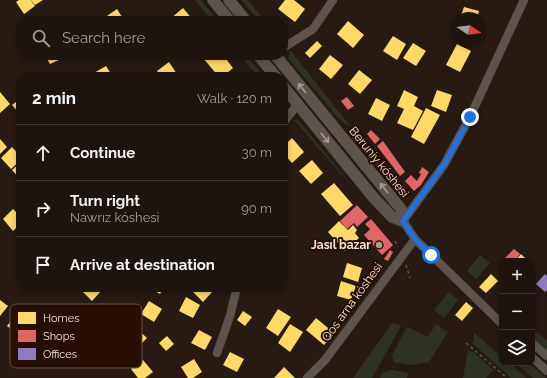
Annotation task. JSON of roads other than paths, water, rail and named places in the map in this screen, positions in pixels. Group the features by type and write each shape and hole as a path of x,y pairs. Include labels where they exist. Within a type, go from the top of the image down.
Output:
{"street":[{"path":"213,0 226,16"},
{"path":"229,0 242,16"},
{"path":"288,45 313,29 333,0"},
{"path":"499,321 415,239 403,221 444,165 470,117 524,0"},
{"path":"262,60 272,72"},
{"name":"Beruniy kóshesi","path":"279,60 401,209 403,221 392,217 374,197 288,92"},
{"path":"288,117 298,104"},
{"name":"Qos arna kóshesi","path":"307,378 325,360 415,239"},
{"path":"217,353 230,316 236,292"},
{"path":"535,346 547,356"},
{"path":"535,360 547,371"}],"place":[{"name":"Jasıl bazar","path":"379,245"}]}
